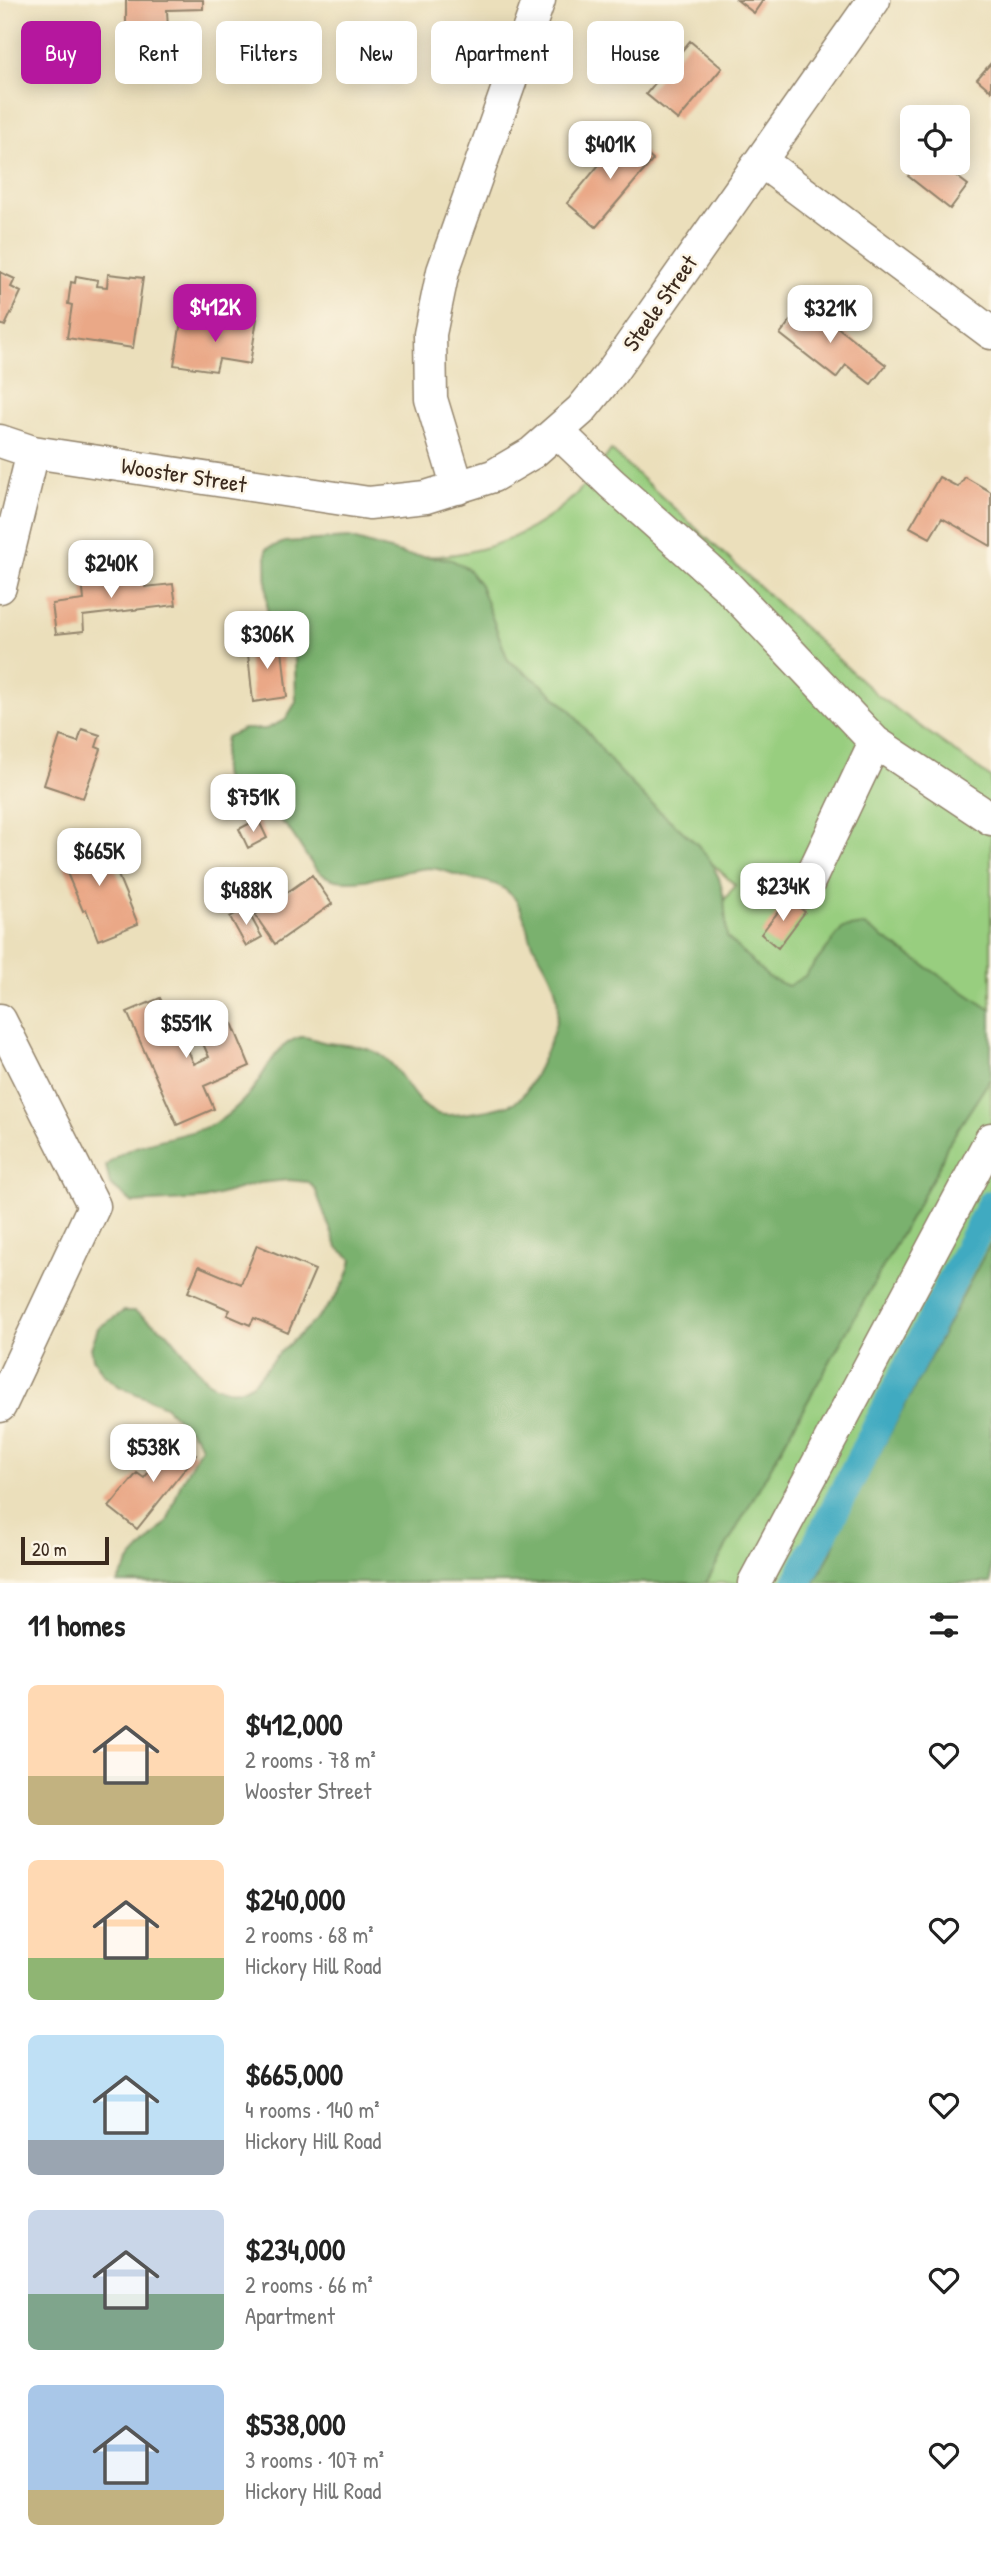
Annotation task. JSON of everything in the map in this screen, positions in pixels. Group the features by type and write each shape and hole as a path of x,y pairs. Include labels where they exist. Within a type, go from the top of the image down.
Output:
{"street":[{"path":"458,488 431,399 430,334 443,271 539,0"},
{"name":"Steele Street","path":"369,503 426,497 493,476 532,453 581,410 611,373 874,0"},
{"path":"761,161 991,333"},
{"path":"558,432 727,586 875,742 991,819"},
{"name":"Wooster Street","path":"0,440 33,452 369,503"},
{"path":"0,587 33,452"},
{"path":"804,892 875,742"},
{"path":"0,1020 94,1206 0,1406"},
{"path":"754,1583 991,1139"}],"green space":[{"path":"611,450 876,694 991,778 991,1583 248,1583 735,885 381,552 407,556 457,554 506,540 529,530 570,500"},
{"path":"349,538 407,555 450,559 468,569 480,585 508,660 540,683 570,710 613,764 647,800 697,844 710,860 724,897 727,937 769,978 788,986 805,976 843,928 864,925 991,1010 991,1078 947,1146 940,1165 706,1583 117,1583 129,1562 167,1522 181,1483 201,1447 197,1438 165,1406 120,1387 104,1375 93,1358 91,1348 98,1328 124,1311 134,1311 168,1333 207,1381 218,1387 237,1390 255,1381 277,1355 323,1312 342,1288 352,1259 337,1247 315,1189 308,1182 288,1180 259,1183 204,1199 133,1203 110,1185 106,1166 129,1150 190,1133 221,1119 250,1093 278,1052 292,1040 301,1037 362,1047 381,1055 396,1069 421,1103 438,1114 467,1113 504,1106 518,1100 527,1089 547,1050 556,1021 557,995 553,982 533,944 519,905 506,890 490,883 429,868 360,881 327,877 313,865 280,820 238,800 225,782 223,768 226,737 244,729 266,729 285,720 296,702 295,661 291,642 276,628 267,611 266,549 285,542"},
{"path":"991,1242 991,1583 814,1583 831,1553 837,1534"}],"building":[{"path":"126,0 203,0 203,9 167,10 168,21 126,21"},
{"path":"737,0 763,0 754,13"},
{"path":"690,41 722,68 678,120 646,94 654,84 684,84 684,48"},
{"path":"991,63 991,91 977,79"},
{"path":"624,135 653,160 596,227 567,203"},
{"path":"955,175 968,185 950,209 908,176"},
{"path":"0,272 15,279 11,287 21,292 5,326 0,324"},
{"path":"108,274 143,278 133,348 67,338 72,305 68,304 71,282 75,283 76,276 98,280 97,286 107,287"},
{"path":"805,302 886,365 871,384 846,365 836,378 780,334"},
{"path":"236,315 257,319 250,364 219,359 216,371 174,365 181,321 233,329"},
{"path":"939,477 958,487 965,477 991,492 991,546 942,518 930,538 910,527"},
{"path":"144,572 145,587 173,584 176,605 83,616 84,631 56,634 52,604 84,600 82,580"},
{"path":"281,640 287,697 253,702 247,644"},
{"path":"82,729 100,735 96,747 101,749 83,798 44,785 60,736 78,742"},
{"path":"258,819 267,838 248,848 239,829"},
{"path":"102,836 138,924 98,940 59,854"},
{"path":"312,875 332,904 275,944 255,915"},
{"path":"788,899 805,912 778,948 761,934"},
{"path":"246,908 262,937 246,946 230,917"},
{"path":"160,998 176,1034 180,1032 194,1064 209,1057 200,1037 232,1023 250,1066 204,1086 214,1109 177,1125 127,1012"},
{"path":"257,1245 315,1270 288,1333 254,1318 250,1325 227,1315 230,1310 188,1292 199,1266 241,1284"},
{"path":"172,1436 196,1455 137,1529 109,1507 137,1473 144,1478 155,1464 156,1456"}],"waterway":[{"path":"797,1583 991,1205"}]}
